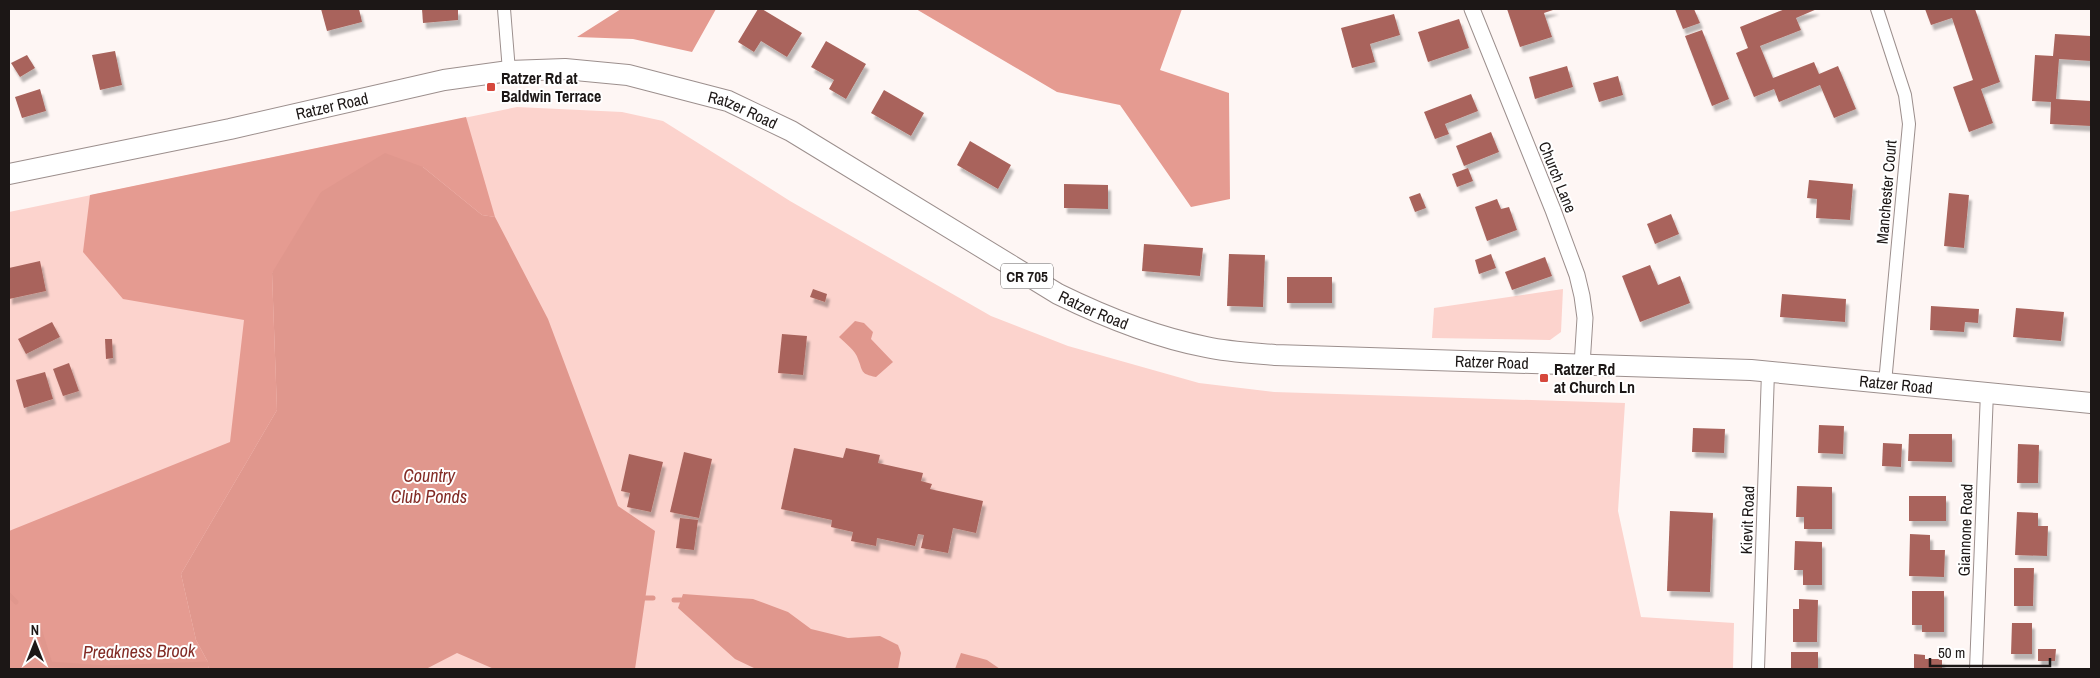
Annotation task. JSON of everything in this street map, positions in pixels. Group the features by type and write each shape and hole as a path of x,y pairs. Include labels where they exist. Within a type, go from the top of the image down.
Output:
{"main road":[{"name":"Ratzer Road","path":"9,174 221,131 444,80 509,71 565,70 628,75 694,91 728,102 791,131 1058,294 1091,310 1179,341 1206,348 1275,356 1768,372 2091,403"}],"street":[{"path":"504,9 509,71"},
{"name":"Church Lane","path":"1472,9 1553,210 1577,275 1585,318 1582,365"},
{"name":"Manchester Court","path":"1877,9 1905,94 1909,124 1886,383"},
{"name":"Kievit Road","path":"1758,669 1768,372"},
{"name":"Giannone Road","path":"1976,669 1987,392"}],"shaded area":[{"path":"621,9 716,9 692,52 633,39 577,37"},
{"path":"916,9 1182,9 1160,70 1229,93 1230,199 1191,207 1120,105 1057,92"},
{"path":"517,107 622,112 663,121 790,201 991,316 1068,346 1199,383 1274,392 1625,403 1618,511 1641,617 1734,623 1733,669 9,669 9,212"},
{"path":"466,117 495,217 482,215 423,167 272,273 277,410 181,574 196,640 209,664 208,669 9,669 9,531 230,442 244,320 123,299 83,252 90,195"},
{"path":"1563,289 1561,332 1550,340 1432,338 1434,308"}],"water":[{"name":"Country Club Ponds","path":"385,153 423,167 482,215 495,217 548,319 618,506 655,531 635,669 494,669 457,653 426,669 208,669 209,664 196,640 181,574 277,410 272,273 321,192"},
{"path":"855,321 864,323 873,332 871,339 893,362 876,377 867,375 863,371 855,353 839,337"},
{"path":"683,594 753,599 788,612 811,629 848,638 880,636 898,645 901,653 898,669 756,669 735,659 678,608"},
{"path":"961,653 987,660 1000,669 955,669"}],"building":[{"path":"321,9 359,9 362,22 327,31"},
{"path":"422,9 458,9 458,20 423,23"},
{"path":"758,9 762,9 802,33 787,57 761,41 754,52 738,42"},
{"path":"1507,9 1556,9 1544,13 1552,37 1520,47"},
{"path":"1675,9 1694,9 1700,23 1683,29"},
{"path":"1785,9 1817,9 1796,18 1801,30 1760,46 1773,78 1814,62 1819,74 1838,66 1856,109 1834,118 1820,85 1779,102 1774,89 1754,97 1736,53 1748,48 1740,27"},
{"path":"1925,9 1975,9 2000,82 1981,89 1993,123 1969,132 1953,87 1973,80 1952,18 1931,25"},
{"path":"1394,14 1400,35 1370,44 1375,62 1352,68 1341,28"},
{"path":"1459,19 1469,48 1428,62 1418,32"},
{"path":"1702,30 1729,99 1712,106 1685,36"},
{"path":"2055,34 2091,36 2091,61 2059,59 2056,99 2091,101 2091,126 2050,124 2051,102 2032,101 2035,55 2053,56"},
{"path":"826,41 866,64 846,99 829,89 834,80 811,67"},
{"path":"115,51 122,85 100,90 92,55"},
{"path":"27,55 35,68 20,77 11,63"},
{"path":"1567,66 1573,87 1535,99 1529,77"},
{"path":"1618,76 1623,95 1599,102 1593,83"},
{"path":"40,89 46,111 22,118 15,97"},
{"path":"884,90 924,113 911,136 871,113"},
{"path":"1471,94 1478,111 1445,124 1449,134 1435,139 1424,112"},
{"path":"1491,132 1499,152 1464,166 1456,146"},
{"path":"970,141 1011,165 998,189 957,165"},
{"path":"1468,168 1473,181 1457,187 1452,174"},
{"path":"1809,180 1853,184 1850,220 1816,218 1817,199 1807,198"},
{"path":"1064,184 1108,185 1108,209 1064,208"},
{"path":"1420,193 1426,208 1415,212 1409,197"},
{"path":"1949,193 1969,195 1964,248 1944,246"},
{"path":"1497,199 1501,209 1509,207 1517,230 1487,241 1475,207"},
{"path":"1671,214 1679,234 1655,244 1647,224"},
{"path":"1144,244 1203,248 1200,276 1142,271"},
{"path":"1229,254 1265,255 1263,307 1227,306"},
{"path":"1491,254 1496,268 1479,274 1475,260"},
{"path":"1545,257 1552,276 1512,290 1505,272"},
{"path":"40,261 46,291 9,299 9,268"},
{"path":"1650,265 1658,285 1680,276 1690,303 1640,322 1622,276"},
{"path":"1287,277 1332,277 1332,303 1287,303"},
{"path":"813,289 827,294 825,302 810,297"},
{"path":"1782,294 1846,299 1845,322 1780,317"},
{"path":"1931,306 1979,309 1978,323 1965,322 1964,332 1930,330"},
{"path":"2016,308 2064,312 2061,341 2013,337"},
{"path":"52,322 60,337 26,354 18,339"},
{"path":"782,334 807,336 803,375 778,373"},
{"path":"105,339 112,339 113,358 106,359"},
{"path":"69,363 79,391 63,396 53,369"},
{"path":"45,372 53,399 24,408 16,380"},
{"path":"1819,425 1844,426 1843,454 1818,453"},
{"path":"1693,428 1725,429 1724,453 1692,452"},
{"path":"1909,434 1952,434 1952,462 1908,461"},
{"path":"1883,443 1902,444 1901,467 1882,466"},
{"path":"2018,444 2039,445 2038,483 2017,483"},
{"path":"794,448 843,458 846,448 880,455 878,463 923,473 921,481 932,484 930,489 983,501 976,533 953,528 948,553 921,548 924,535 918,534 915,546 877,538 876,546 851,541 853,532 831,527 832,520 781,509"},
{"path":"684,452 712,459 699,518 670,512"},
{"path":"629,454 663,462 651,512 627,507 630,493 621,491"},
{"path":"1797,486 1832,487 1832,529 1804,529 1804,517 1796,517"},
{"path":"1909,496 1946,496 1946,521 1909,521"},
{"path":"1670,511 1713,513 1710,592 1667,591"},
{"path":"2017,512 2038,513 2038,526 2048,526 2047,556 2015,555"},
{"path":"680,518 698,520 694,550 676,548"},
{"path":"1910,534 1930,535 1930,550 1945,550 1944,577 1909,576"},
{"path":"1795,541 1822,542 1822,585 1803,585 1803,570 1794,570"},
{"path":"2014,568 2034,568 2033,606 2014,606"},
{"path":"1912,591 1944,591 1944,632 1922,632 1922,625 1912,625"},
{"path":"1799,599 1818,600 1817,642 1793,642 1793,609 1799,609"},
{"path":"2012,623 2032,623 2032,654 2011,654"},
{"path":"2038,649 2056,649 2055,661 2038,661"},
{"path":"1791,652 1818,652 1818,669 1791,669"},
{"path":"1914,654 1925,655 1925,659 1942,659 1942,669 1914,669"}],"waterway":[{"name":"Preakness Brook","path":"9,595 16,602"},
{"name":"Preakness Brook","path":"645,598 653,598"},
{"name":"Preakness Brook","path":"674,600 681,600"},
{"name":"Preakness Brook","path":"38,625 50,664 105,668 209,664"}],"place":[{"name":"Ratzer Rd at Baldwin Terrace","path":"491,87"},
{"name":"Ratzer Rd at Church Ln","path":"1544,378"}]}
